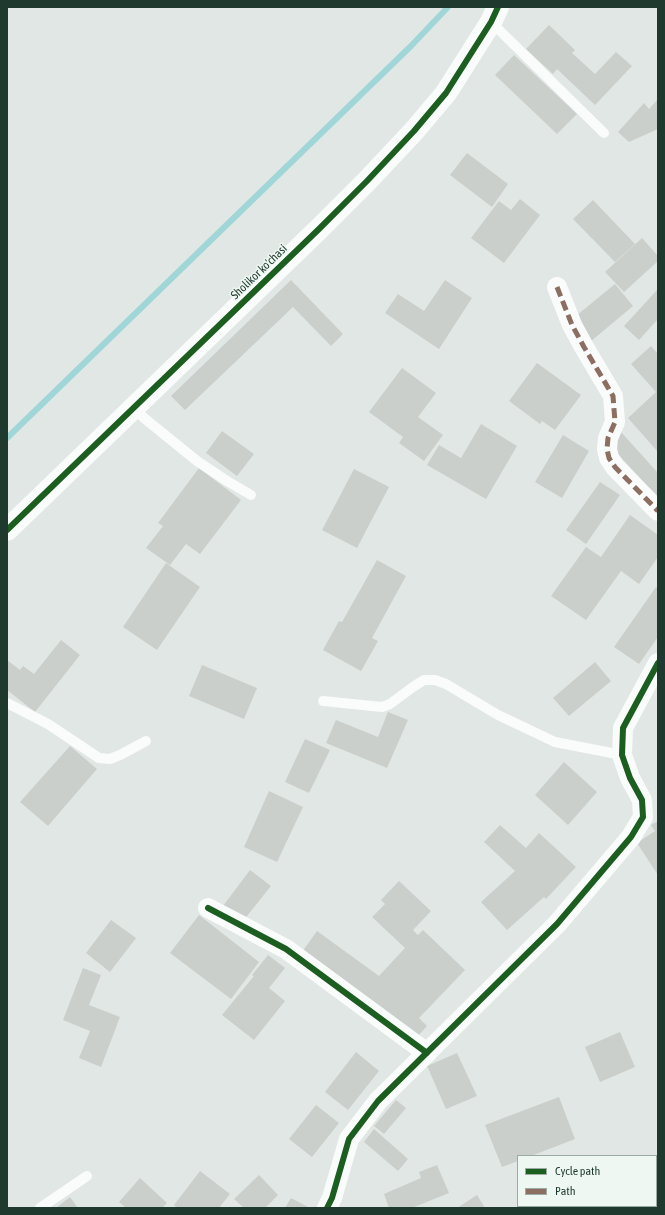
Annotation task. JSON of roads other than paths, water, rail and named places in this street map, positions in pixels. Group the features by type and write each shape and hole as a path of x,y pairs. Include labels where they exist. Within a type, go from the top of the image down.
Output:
{"street":[{"name":"Sholikor ko'chasi","path":"7,530 319,230 367,181 414,131 446,93 495,14"},
{"path":"557,287 572,325 613,396 615,422 608,438 607,449 609,458 615,467 658,511"},
{"path":"327,1208 332,1198 349,1139 378,1101 557,924 631,837 642,817 642,800 630,778 622,755 622,728 658,663"},
{"path":"208,908 286,949 426,1052"}],"lane":[{"path":"495,14 604,133"},
{"path":"134,408 144,418 198,461 251,495"},
{"path":"323,701 382,707 390,704 412,687 424,680 435,680 446,684 498,715 555,742 622,755"},
{"path":"7,703 48,724 99,758 110,759 146,742"},
{"path":"40,1208 87,1176"}],"waterway":[{"path":"7,438 411,46 448,7"}]}
